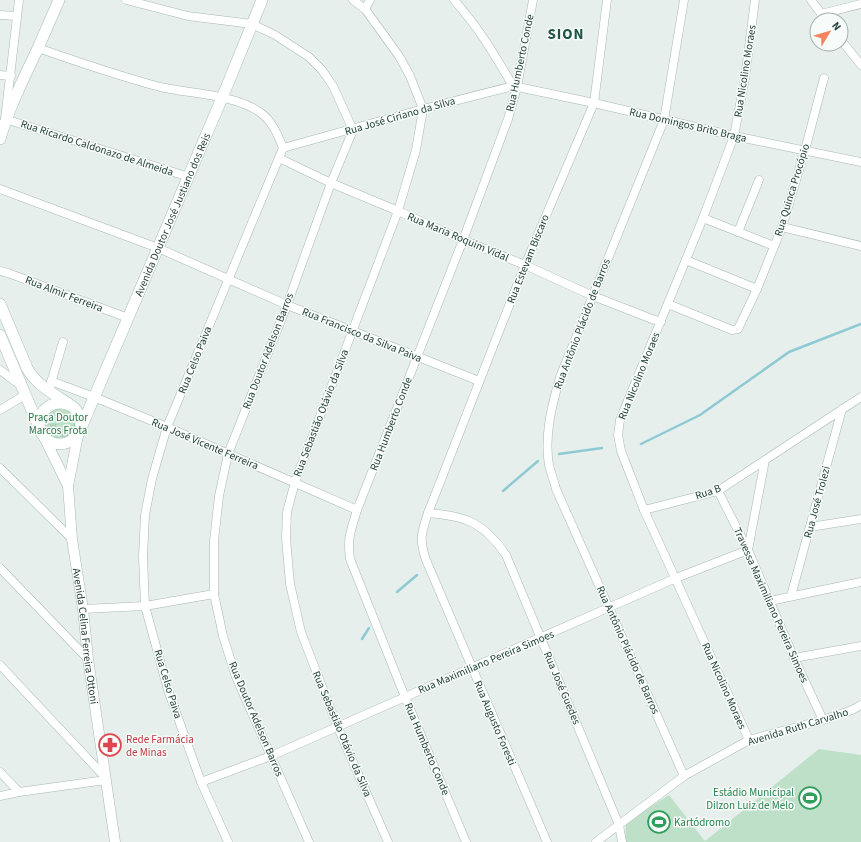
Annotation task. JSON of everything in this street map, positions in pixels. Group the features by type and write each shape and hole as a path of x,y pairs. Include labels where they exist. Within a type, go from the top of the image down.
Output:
{"main road":[{"path":"0,139 5,119 18,88 38,48 59,0"},
{"name":"Avenida Doutor José Justiano dos Reis","path":"80,431 189,177 262,0"},
{"path":"0,304 27,368 37,382 50,386 71,405 77,411 81,419 80,431 72,441 65,444 56,444 49,441 41,432 40,418 44,410 52,404 62,402 71,405"},
{"name":"Avenida Celina Ferreira Ottoni","path":"0,335 41,432"}],"street":[{"path":"5,119 19,0"},
{"path":"126,0 188,16 252,24 276,35 310,57 322,70 333,86 353,130"},
{"path":"353,0 365,9 398,56 410,76 423,109"},
{"path":"365,9 370,0"},
{"path":"454,0 469,16 485,38 515,86"},
{"name":"Rua Humberto Conde","path":"466,842 405,697 350,559 348,544 357,510 463,240 508,119 533,0"},
{"name":"Rua Estevam Biscaro","path":"428,513 525,265 594,103 607,0"},
{"name":"Rua Antônio Plácido de Barros","path":"684,0 664,120 560,377 551,410 548,436 549,464 556,489 684,776"},
{"name":"Rua Nicolino Moraes","path":"749,740 644,510 621,451 618,435 620,420 703,218 734,136 745,78 755,0"},
{"path":"811,0 819,12"},
{"path":"838,12 861,4"},
{"path":"0,15 17,16"},
{"path":"38,48 109,73 162,87 222,98 247,105 261,113 268,120 276,131 283,148"},
{"path":"849,50 861,65"},
{"path":"0,76 11,76"},
{"name":"Rua Quinca Procópio","path":"668,304 732,330 738,329 757,289 782,227 805,150 824,78"},
{"name":"Rua Domingos Brito Braga","path":"515,86 734,136 861,161"},
{"name":"Rua José Ciriano da Silva","path":"283,148 353,130 423,109 515,86"},
{"name":"Rua Sebastião Otávio da Silva","path":"388,842 338,728 301,632 290,584 286,538 287,512 295,482 398,211 416,150 423,109"},
{"name":"Rua Ricardo Caldonazo de Almeida","path":"5,119 189,177"},
{"name":"Rua Doutor Adelson Barros","path":"309,842 236,677 223,636 214,594 214,541 219,496 228,454 287,305 331,183 353,130"},
{"name":"Rua Celso Paiva","path":"228,842 201,782 168,690 145,606 143,556 146,515 152,479 167,427 283,148"},
{"name":"Rua Maria Roquim Vidal","path":"279,158 331,183 525,265 593,296 661,322"},
{"path":"738,232 759,180"},
{"name":"Rua Francisco da Silva Paiva","path":"0,189 158,248 287,305 479,381"},
{"path":"703,218 774,246"},
{"path":"782,227 861,246"},
{"path":"686,260 757,289"},
{"name":"Rua Almir Ferreira","path":"0,271 8,272 128,318"},
{"path":"50,386 64,342"},
{"path":"0,370 23,390 0,410"},
{"name":"Rua José Vicente Ferreira","path":"50,386 94,397 167,427 357,510"},
{"name":"Rua B","path":"644,510 718,491 861,397"},
{"name":"Rua José Trolezi","path":"791,596 842,409"},
{"name":"Avenida Doutor José Justiano dos Reis","path":"68,486 80,431"},
{"name":"Avenida Celina Ferreira Ottoni","path":"41,432 68,486 72,539 115,842"},
{"path":"748,550 765,460"},
{"path":"0,468 72,539"},
{"name":"Travessa Maximiliano Pereira Simoes","path":"718,491 748,550 794,658 823,720"},
{"name":"Rua José Guedes","path":"428,513 444,514 463,518 482,528 495,539 506,556 619,825 622,842"},
{"name":"Rua Augusto Foresti","path":"428,513 421,534 422,546 426,560 547,842"},
{"path":"810,527 861,519"},
{"name":"Rua Maximiliano Pereira Simoes","path":"201,782 271,756 338,728 676,578 748,550"},
{"path":"0,568 88,659"},
{"path":"770,601 861,582"},
{"path":"82,609 145,606 214,594"},
{"path":"794,658 861,646"},
{"path":"0,665 105,779"},
{"name":"Avenida Ruth Carvalho","path":"596,842 684,776 749,740 823,720 852,710 861,705"},
{"path":"0,772 19,792"},
{"path":"0,796 105,779"}],"green space":[{"name":"Praça Doutor Marcos Frota","path":"52,408 61,408 69,411 76,421 74,431 63,440 47,436 42,417"},
{"name":"Estádio Municipal Dilzon Luiz de Melo","path":"819,749 861,755 861,842 625,842 626,825 633,818 669,795 705,841"}],"waterway":[{"path":"641,444 700,415 789,352 861,324"},
{"path":"559,454 602,448"},
{"path":"503,491 538,461"},
{"path":"397,592 417,575"},
{"path":"362,639 369,628"}],"place":[{"name":"Rede Farmácia de Minas","path":"110,745"},
{"name":"Estádio Municipal Dilzon Luiz de Melo","path":"810,798"},
{"name":"Kartódromo","path":"659,822"}],"district":[{"name":"SION","path":"566,34"}]}
